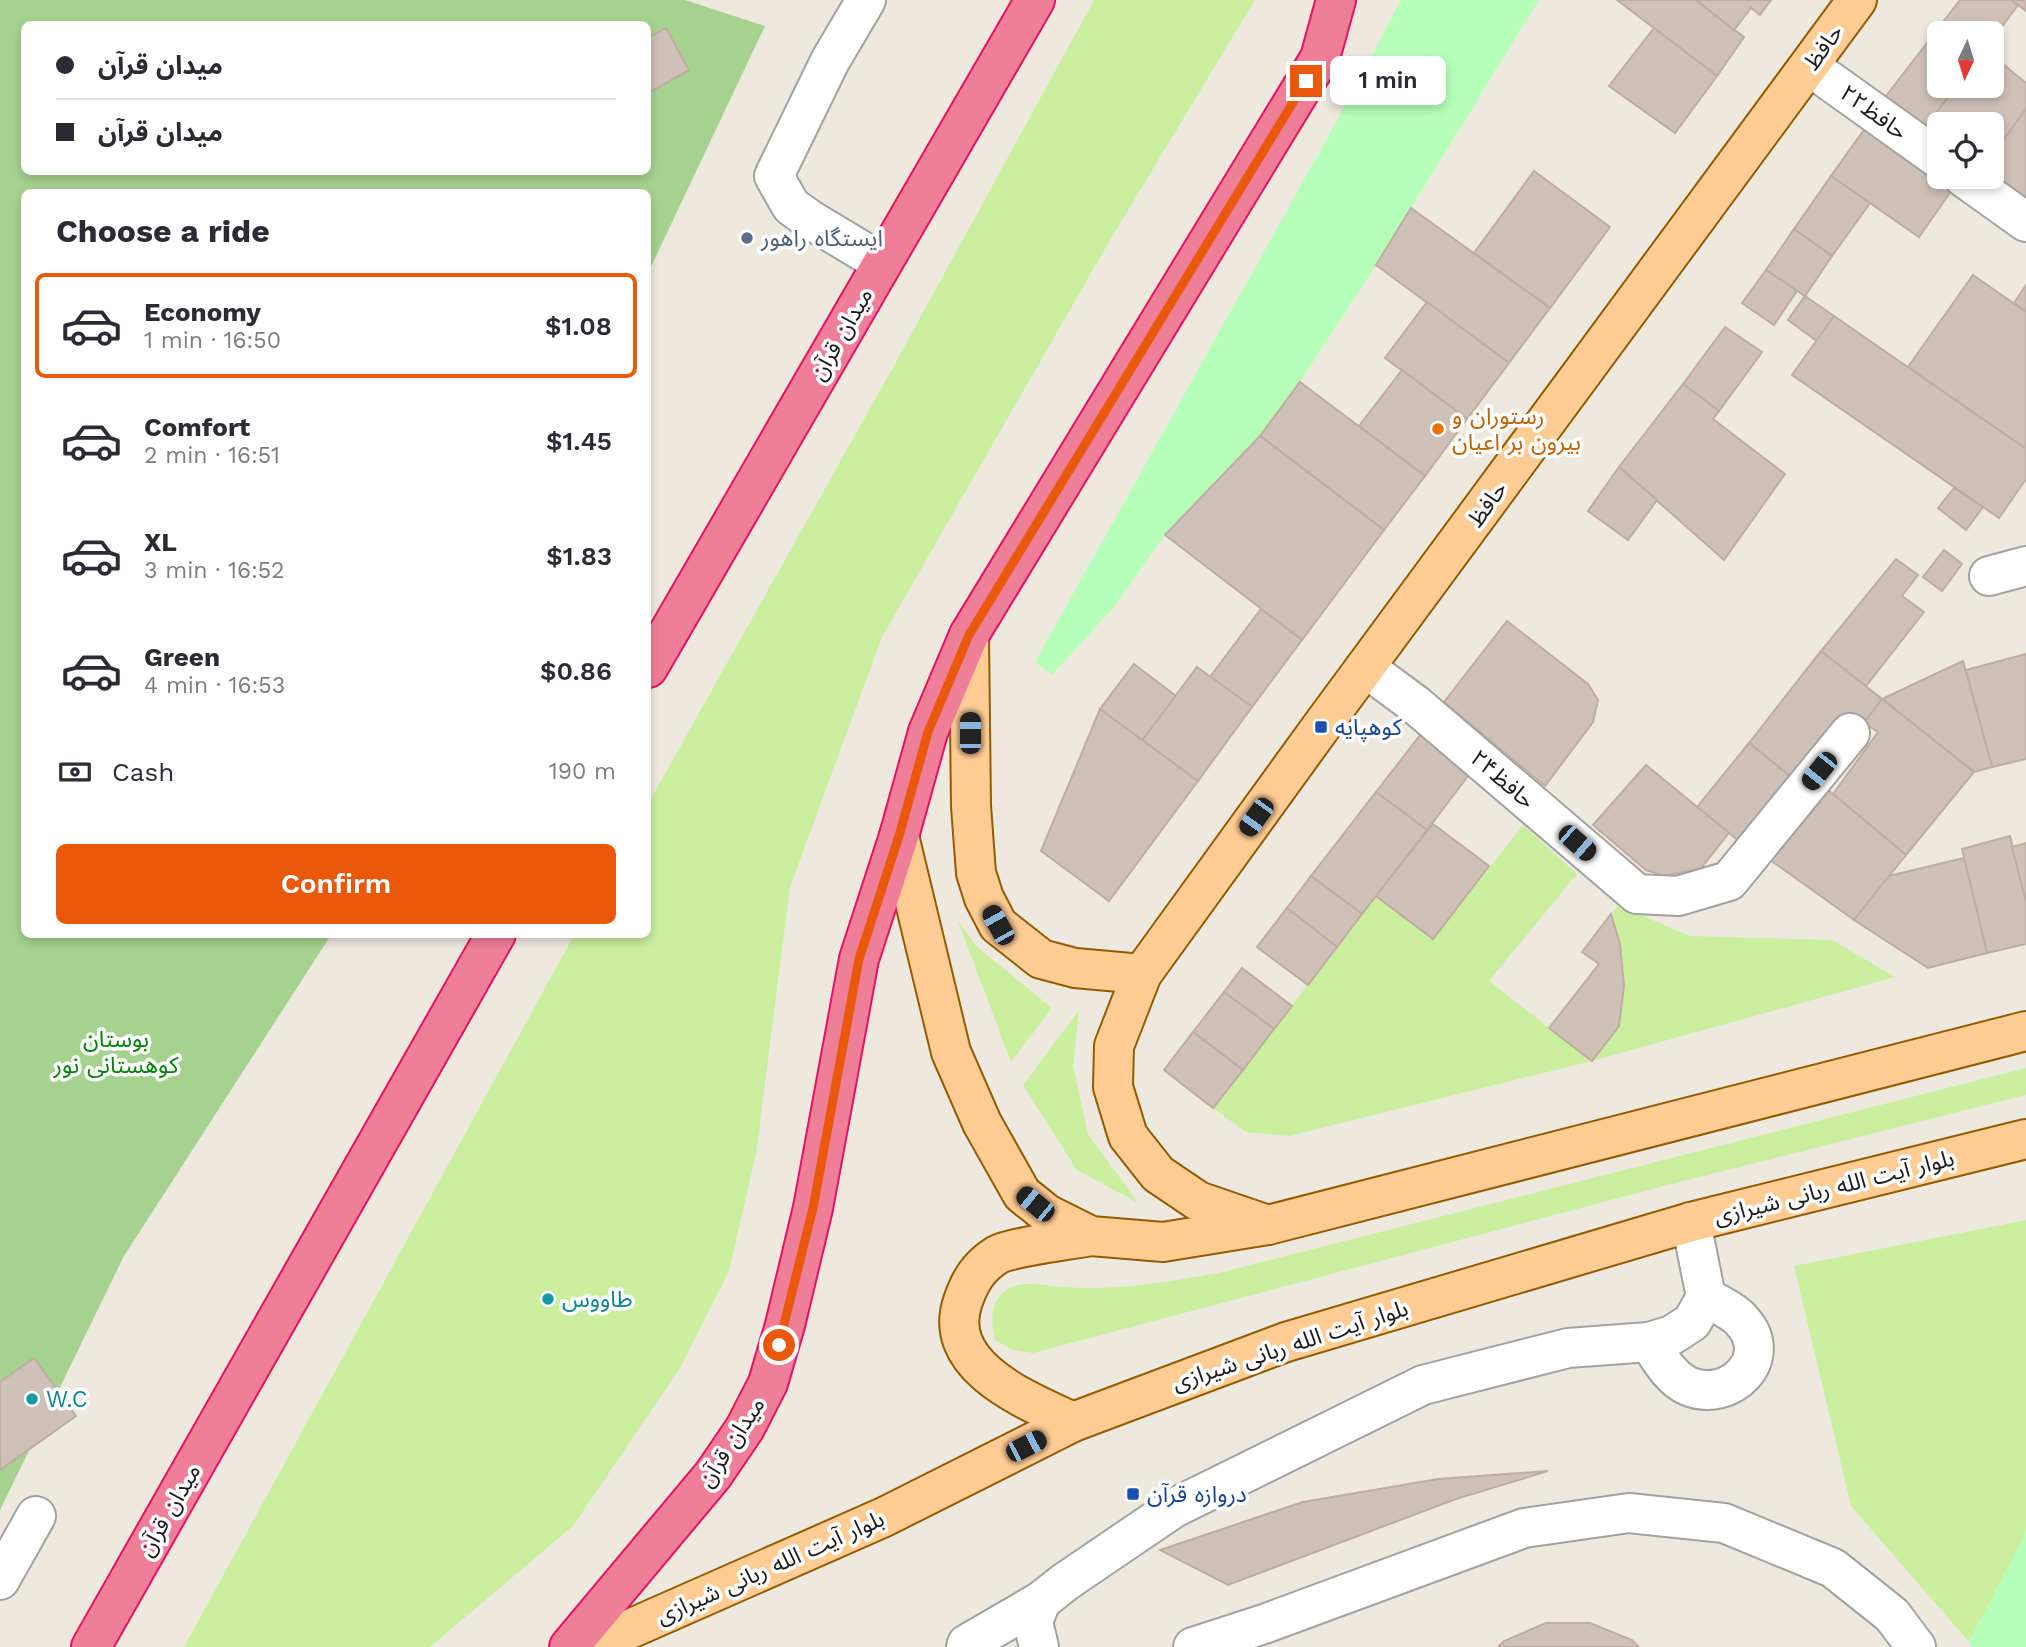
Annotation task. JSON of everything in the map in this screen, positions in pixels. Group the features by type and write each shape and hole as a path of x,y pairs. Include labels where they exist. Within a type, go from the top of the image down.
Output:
{"highway":[{"name":"میدان قرآن","path":"651,663 1035,0"},
{"name":"میدان قرآن","path":"569,1647 713,1475 745,1428 768,1383 813,1208 859,959 899,836 928,732 969,635 1320,58 1336,0"},
{"name":"میدان قرآن","path":"91,1647 494,938"}],"main road":[{"path":"1320,58 1345,0"},
{"name":"حافظ","path":"1268,1225 1198,1201 1158,1174 1128,1136 1113,1087 1114,1046 1142,974 1857,0"},
{"path":"969,635 971,818 976,873 984,898 998,925 1041,959 1075,968 1142,974"},
{"path":"899,836 951,1052 982,1123 1022,1194 1047,1214 1090,1236"},
{"path":"1073,1422 1013,1394 979,1367 960,1336 960,1309 972,1278 998,1254 1090,1236 1163,1242 1268,1225 2026,1031"},
{"name":"بلوار آیت الله ربانی شیرازی","path":"589,1647 884,1517 1073,1422 1286,1342 1691,1222 2026,1139"}],"street":[{"path":"866,0 830,61 774,176 791,206 882,262"},
{"name":"حافظ۲۲","path":"1809,66 1927,150"},
{"path":"1980,189 2026,222"},
{"path":"1989,576 2026,566"},
{"name":"حافظ۲۴","path":"1366,668 1416,705 1637,894 1678,896 1729,881 1850,733"},
{"path":"966,1647 1041,1601 1174,1508 1423,1385 1568,1348 1649,1342 1672,1335 1692,1322 1706,1297 1691,1222"},
{"path":"1649,1342 1666,1368 1688,1385 1711,1390 1735,1384 1751,1365 1753,1340 1742,1320 1706,1297"},
{"path":"1193,1647 1264,1624 1524,1528 1629,1513 1724,1523 1833,1568 1892,1615 1916,1647"},
{"path":"0,1580 36,1516"},
{"path":"1039,1647 1033,1622 1041,1601"}],"green space":[{"name":"بوستان کوهستانی نور","path":"0,0 685,0 765,26 651,267 651,189 21,189 21,938 329,938 124,1256 0,1510"},
{"path":"1094,0 1255,0 1110,240 882,637 790,887 756,1154 729,1271 680,1368 573,1526 430,1647 184,1647 572,938 651,938 651,799 891,371"},
{"path":"1401,0 1539,0 1376,265 1300,382 1260,436 1165,535 1114,607 1052,675 1035,662 1329,135"},
{"path":"1523,825 1577,874 1489,981 1592,1061 1289,1136 1246,1132 1213,1108 1376,896 1433,939"},
{"path":"1618,905 1690,936 1832,940 1895,977 1592,1061 1619,1025 1624,986 1620,944 1611,914"},
{"path":"958,921 977,947 1052,1008 1011,1062"},
{"path":"1079,1010 1073,1066 1088,1134 1138,1203 1077,1170 1023,1085"},
{"path":"2026,1068 2026,1095 1679,1182 1033,1353 1012,1350 995,1340 992,1318 995,1304 1003,1293 1016,1286 1029,1284 1083,1288 1122,1287 1219,1273"},
{"path":"2026,1220 2026,1532 1969,1642 1851,1506 1794,1266"},
{"path":"2026,1532 2026,1647 1972,1647 1969,1642"}],"building":[{"path":"1617,0 1696,0 1744,37 1717,76"},
{"path":"1696,0 1771,0 1760,15 1751,8 1734,30"},
{"path":"1960,0 2011,0 2018,5 2004,24 2004,21 1944,21"},
{"path":"2011,0 2026,0 2026,11 2018,5"},
{"path":"666,28 689,70 651,91 651,36"},
{"path":"1654,28 1717,76 1675,133 1609,86"},
{"path":"1927,43 1927,98 1948,98 1937,112 1927,112 1925,127 1886,96"},
{"path":"2004,65 2026,83 2026,109 2004,139 2004,112 1937,112 1948,98 2004,98"},
{"path":"2026,109 2026,200 2004,184 2004,139"},
{"path":"1866,127 1927,169 1927,189 1953,189 1919,237 1831,176"},
{"path":"1534,171 1610,227 1550,308 1474,253"},
{"path":"1831,176 1870,203 1832,256 1794,229"},
{"path":"1411,208 1550,308 1509,363 1376,265"},
{"path":"1794,229 1832,256 1805,296 1766,270"},
{"path":"1766,270 1797,291 1774,325 1742,303"},
{"path":"1973,275 2026,312 2026,449 1908,367"},
{"path":"2026,285 2026,312 2014,303"},
{"path":"1805,296 1834,316 1817,341 1788,320"},
{"path":"1427,302 1509,363 1467,419 1385,358"},
{"path":"1834,316 2026,449 2026,479 1999,518 1792,375"},
{"path":"1725,327 1762,352 1719,411 1683,384"},
{"path":"1402,370 1467,419 1425,476 1359,426"},
{"path":"1300,382 1425,476 1384,530 1260,436"},
{"path":"1683,384 1719,411 1713,419 1785,474 1724,560 1619,467"},
{"path":"1260,436 1384,530 1302,640 1165,535"},
{"path":"1619,467 1657,500 1628,540 1588,511"},
{"path":"1954,488 1983,507 1966,530 1938,508"},
{"path":"1944,550 1962,564 1942,591 1923,577"},
{"path":"1896,559 1918,575 1902,596 1924,612 1866,686 1821,651"},
{"path":"1261,609 1302,640 1252,707 1210,677"},
{"path":"1507,621 1588,684 1598,700 1593,722 1545,786 1444,702"},
{"path":"1821,651 1882,699 1864,723 1852,714 1796,781 1749,743"},
{"path":"2026,654 2026,759 1992,767 1966,670"},
{"path":"1963,661 1992,767 1974,772 1882,699"},
{"path":"1134,664 1176,696 1142,741 1100,709"},
{"path":"1197,667 1252,707 1198,781 1142,741"},
{"path":"1882,699 1974,772 1906,855 1833,794 1878,732 1864,723"},
{"path":"1100,709 1198,781 1109,901 1041,851"},
{"path":"1421,734 1468,776 1427,830 1376,792"},
{"path":"1749,743 1796,781 1744,845 1697,807"},
{"path":"1646,765 1729,833 1701,868 1665,876 1646,870 1593,825"},
{"path":"1822,785 1906,855 1854,920 1766,857"},
{"path":"1376,792 1427,830 1362,914 1311,876"},
{"path":"1433,824 1489,866 1433,939 1376,896"},
{"path":"2010,836 2026,902 2026,944 1987,953 1962,849"},
{"path":"2026,843 2026,902 2012,847"},
{"path":"1964,858 1987,953 1928,968 1854,920 1889,876"},
{"path":"1311,876 1362,914 1337,947 1287,908"},
{"path":"1287,908 1337,947 1308,985 1257,947"},
{"path":"1611,914 1620,944 1624,986 1619,1026 1592,1061 1549,1028 1599,964 1582,952"},
{"path":"1242,968 1292,1006 1274,1029 1224,992"},
{"path":"1224,992 1274,1029 1243,1070 1193,1032"},
{"path":"1193,1032 1243,1070 1213,1108 1164,1070"},
{"name":"W.C","path":"34,1358 76,1416 0,1470 0,1382"},
{"path":"1548,1471 1456,1499 1228,1585 1160,1550 1303,1502 1438,1479"},
{"path":"1546,1623 1590,1623 1632,1640 1639,1647 1498,1647 1504,1641"}],"place":[{"name":"ایستگاه راهور","path":"747,238"},
{"name":"رستوران و بیرون بر اعيان","path":"1438,429"},
{"name":"کوهپایه","path":"1321,727"},
{"name":"طاووس","path":"548,1299"},
{"name":"W.C","path":"32,1399"},
{"name":"دروازه قرآن","path":"1133,1494"}],"route":[{"path":"779,1345 813,1208 859,959 899,836 928,732 969,635 1306,81"}]}
